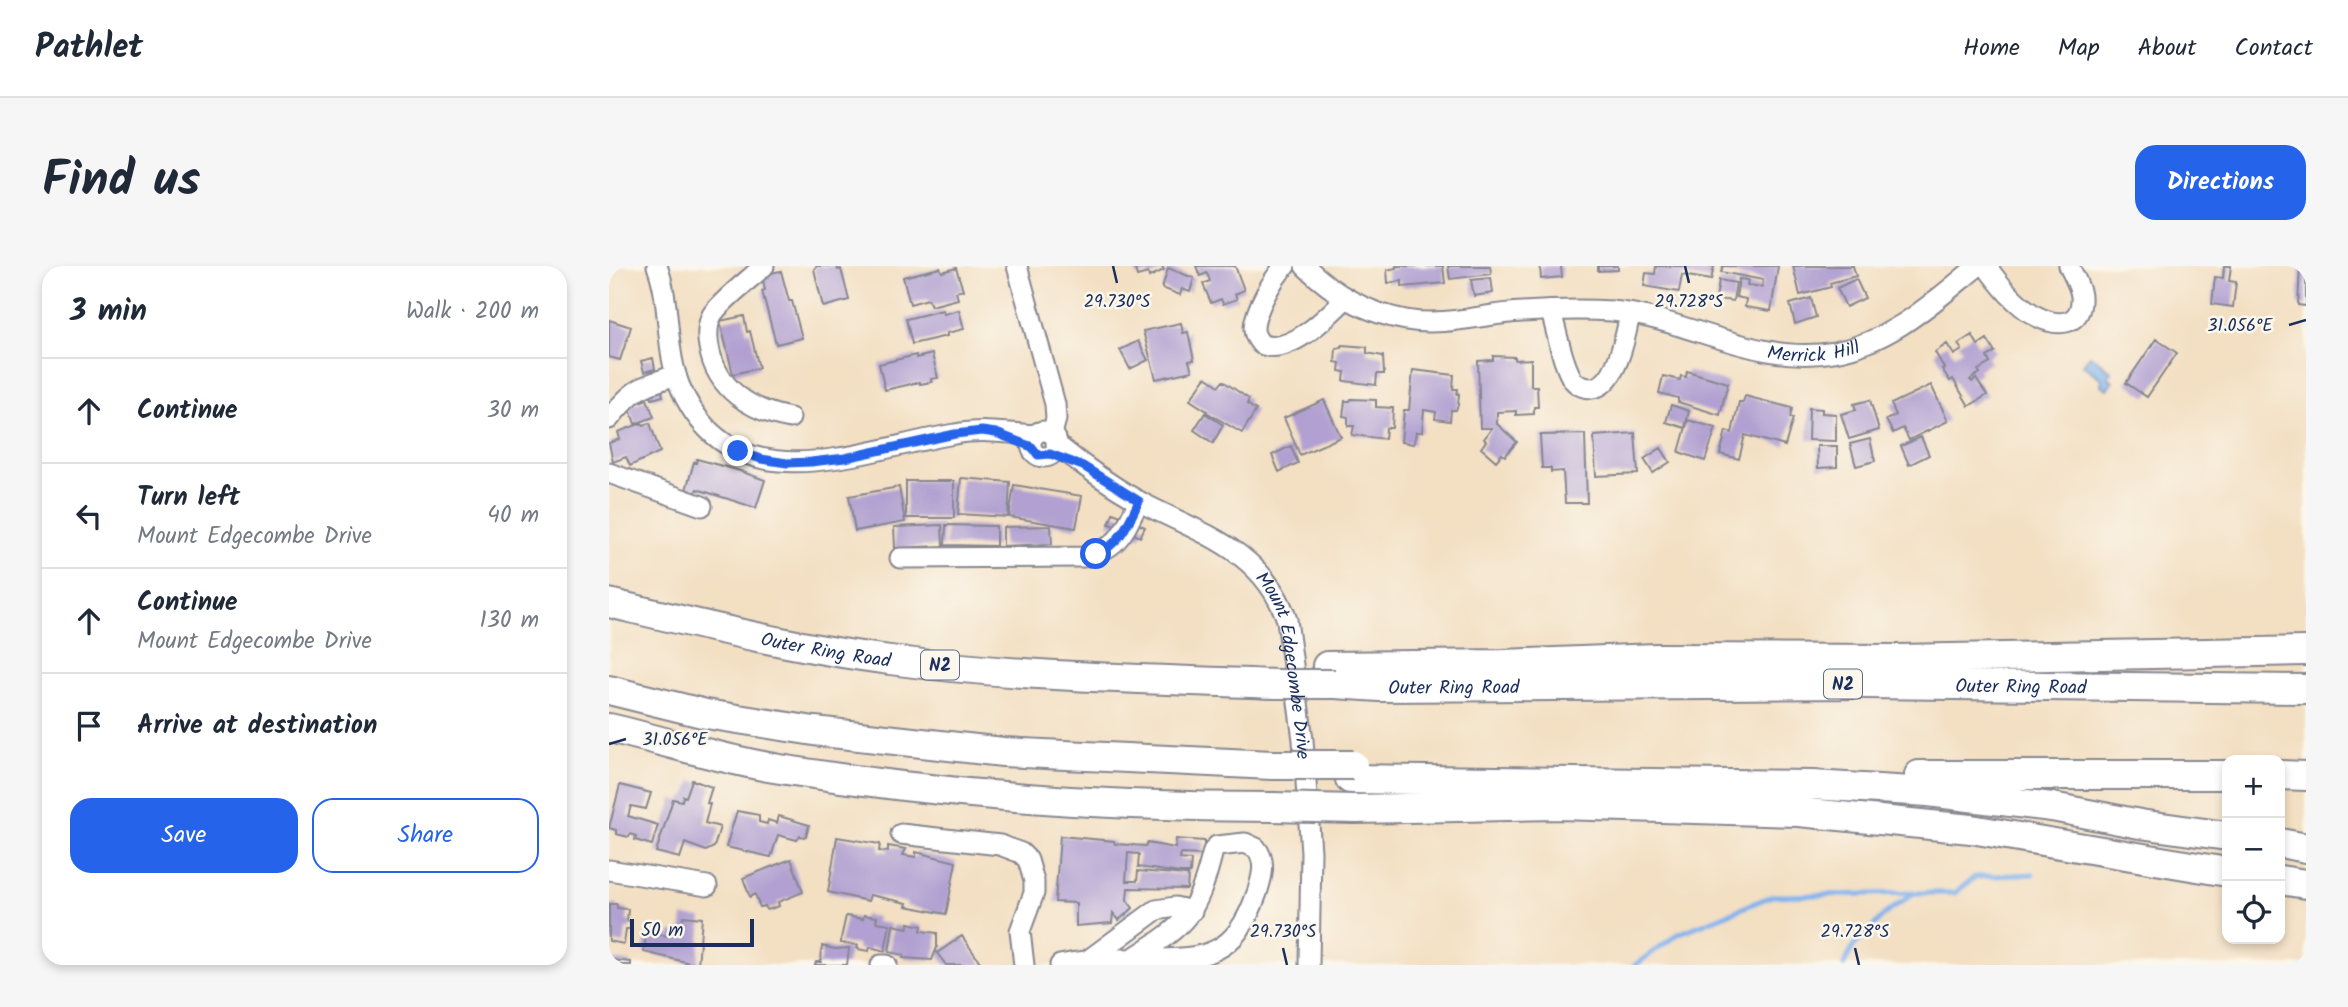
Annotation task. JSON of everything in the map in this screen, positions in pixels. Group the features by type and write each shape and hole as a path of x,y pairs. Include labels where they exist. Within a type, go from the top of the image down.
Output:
{"highway":[{"name":"Outer Ring Road","path":"609,603 813,648 890,660 1025,673 1122,678 1331,675 1380,687 1866,684 2306,689"},
{"path":"1331,675 1501,664 1657,658 1898,659 2306,651"},
{"path":"1380,687 1868,672 2306,672"},
{"path":"609,690 706,714 814,732 1272,784 1355,809 1558,805 1800,812 1971,828 2222,871"},
{"path":"609,728 777,769 973,794 1169,807 1272,784 1351,772 1669,766 1802,773 1978,776 2222,775"},
{"path":"1351,772 1813,785 1928,792 2052,807 2140,824 2222,834"},
{"path":"2285,775 2306,776"},
{"path":"2285,844 2306,848"},
{"path":"2285,881 2306,884"}],"street":[{"path":"657,266 664,291 676,375 684,396 698,419 718,439 738,451 761,459 787,463 845,458 955,434 982,431 1045,441 1055,404 1017,266"},
{"path":"764,266 716,309 708,328 712,364 735,393 751,405 774,415 790,418"},
{"path":"1285,266 1266,294 1255,322 1254,331 1261,344 1270,347 1286,345 1327,316 1346,298"},
{"name":"Merrick Hill","path":"1317,270 1346,298 1375,312 1408,321 1453,321 1522,312 1576,310 1630,314 1686,327 1777,354 1802,355 1834,352 1867,344 1895,331 1978,266"},
{"path":"1986,266 2005,291 2034,315 2059,324 2071,320 2080,307 2080,290 2069,266"},
{"path":"1551,312 1574,381 1590,388 1605,383 1611,375 1625,338 1630,314"},
{"path":"609,419 627,397 637,390 676,375"},
{"name":"Mount Edgecombe Drive","path":"1045,441 1139,501 1241,555 1273,587 1287,620 1304,754 1311,852 1309,965"},
{"path":"609,473 702,506"},
{"path":"900,558 1083,557 1096,554 1116,542 1139,501"},
{"path":"901,834 1000,845 1021,853 1028,860 1033,870 1034,893 1020,931 1024,965"},
{"path":"1060,965 1133,958 1189,959 1210,953 1238,932 1251,912 1262,879 1263,863 1256,848 1245,843 1221,844 1215,848 1201,896 1192,911 1179,927 1133,958"},
{"path":"609,870 707,886"},
{"path":"1086,961 1156,910 1175,907 1192,911"},
{"path":"881,965 887,965"}],"water":[{"path":"2090,355 2112,372 2108,377 2113,381 2107,389 2101,385 2102,379 2083,365"}],"building":[{"path":"817,266 837,266 838,270 841,269 849,300 823,307 814,269"},
{"path":"1134,266 1162,266 1164,270 1149,277 1148,273 1137,276"},
{"path":"1196,266 1235,266 1244,290 1235,294 1237,299 1223,304 1221,299 1211,303 1203,284 1210,281 1207,273 1200,276"},
{"path":"1396,266 1443,266 1445,283 1402,287 1402,281 1388,283 1387,270"},
{"path":"1448,266 1490,266 1491,274 1450,279"},
{"path":"1540,266 1561,266 1562,277 1541,279"},
{"path":"1598,266 1618,266 1618,270 1598,271"},
{"path":"1656,266 1714,266 1711,280 1682,275 1679,292 1644,286 1646,273 1655,274"},
{"path":"1723,266 1778,266 1771,311 1745,307 1746,299 1736,297 1739,279 1748,280 1747,285 1762,287 1763,280 1721,272"},
{"path":"1793,266 1853,266 1856,276 1830,283 1831,287 1800,295"},
{"path":"2224,266 2231,266 2229,281 2236,282 2233,307 2212,304 2215,277 2223,278"},
{"path":"2300,266 2306,266 2306,306 2298,305"},
{"path":"940,268 942,272 956,268 963,290 956,292 958,299 931,306 928,299 910,304 903,277"},
{"path":"1168,268 1194,278 1190,292 1182,289 1180,295 1162,288"},
{"path":"781,271 802,338 776,344 762,291 765,290 762,275"},
{"path":"1491,278 1493,293 1474,296 1471,280"},
{"path":"1856,279 1865,298 1846,307 1837,288"},
{"path":"1719,280 1736,283 1733,301 1716,299"},
{"path":"1811,298 1816,317 1795,324 1790,304"},
{"path":"943,310 944,314 959,310 964,329 912,344 906,319"},
{"path":"744,316 759,368 733,374 720,321"},
{"path":"609,320 631,327 620,360 609,357"},
{"path":"1181,323 1183,333 1188,332 1194,360 1189,361 1192,371 1156,379 1143,331"},
{"path":"1972,335 1978,345 1987,339 1995,352 1987,357 1990,363 1978,370 1980,373 1970,380 1972,382 1976,379 1987,395 1969,406 1953,379 1950,381 1942,369 1944,368 1935,352 1947,344 1954,355 1962,350 1958,344"},
{"path":"2156,339 2177,353 2147,397 2126,383"},
{"path":"1138,341 1148,360 1130,369 1120,350"},
{"path":"1342,345 1367,347 1367,353 1383,356 1384,374 1377,374 1376,385 1344,381 1345,372 1339,371 1340,363 1335,362 1336,348"},
{"path":"932,354 938,378 931,379 932,382 885,390 879,364"},
{"path":"1493,356 1515,357 1515,360 1531,359 1531,386 1537,386 1538,407 1534,407 1534,414 1497,412 1497,424 1517,442 1505,456 1502,454 1496,461 1481,448 1492,428 1480,428 1478,361 1493,360"},
{"path":"653,358 655,369 644,372 641,361"},
{"path":"1413,370 1454,375 1453,389 1458,389 1459,394 1456,410 1451,410 1450,421 1435,419 1436,412 1424,410 1422,432 1416,432 1414,444 1401,442 1404,410 1409,410"},
{"path":"1687,371 1728,383 1720,415 1659,393 1663,376 1680,380 1681,376 1686,377"},
{"path":"1206,377 1219,386 1223,381 1249,399 1247,404 1256,410 1242,433 1190,400"},
{"path":"1931,385 1948,421 1909,440 1903,428 1893,433 1886,420 1896,415 1891,404"},
{"path":"661,386 663,396 652,399 649,388"},
{"path":"1745,396 1792,408 1790,418 1793,418 1785,446 1745,435 1739,459 1720,454 1726,431 1732,433 1739,402 1743,402"},
{"path":"647,399 654,417 635,424 629,406"},
{"path":"1324,400 1341,437 1300,455 1284,418"},
{"path":"1376,400 1376,407 1393,408 1392,428 1386,428 1385,439 1352,435 1354,426 1348,426 1348,417 1343,416 1345,401"},
{"path":"1870,400 1879,430 1849,439 1841,414 1856,410 1854,404"},
{"path":"1671,405 1689,411 1685,428 1666,422"},
{"path":"1809,408 1836,414 1836,441 1808,440"},
{"path":"1205,413 1223,425 1213,443 1194,430"},
{"path":"1688,420 1716,428 1705,461 1679,452"},
{"path":"642,423 650,423 660,452 630,466 626,457 613,462 609,443 620,439 618,432"},
{"path":"1635,433 1638,474 1596,476 1594,436"},
{"path":"1585,434 1587,503 1565,503 1563,471 1551,472 1551,468 1542,468 1540,435"},
{"path":"1921,437 1929,455 1909,465 1901,446"},
{"path":"1870,439 1875,461 1856,466 1850,444"},
{"path":"1291,446 1298,463 1279,472 1272,455"},
{"path":"1817,446 1837,446 1837,467 1818,468"},
{"path":"1661,448 1670,462 1653,473 1644,459"},
{"path":"697,459 765,480 756,508 697,489 695,493 686,490"},
{"path":"961,478 1010,482 1008,517 958,514"},
{"path":"906,481 954,481 954,518 906,518"},
{"path":"1014,485 1082,496 1076,528 1009,517"},
{"path":"899,487 905,522 855,531 849,496"},
{"path":"1113,513 1123,517 1119,527 1109,524"},
{"path":"1132,521 1145,527 1140,537 1127,531"},
{"path":"942,525 943,546 895,548 894,527"},
{"path":"946,525 996,526 996,546 945,545"},
{"path":"1051,526 1052,544 1003,546 1003,527"},
{"path":"692,780 712,787 705,823 720,827 714,847 706,851 685,843 680,858 656,852 673,799 682,801 683,796 686,797"},
{"path":"620,785 651,793 646,809 631,806 628,816 658,825 652,845 635,840 636,836 630,834 629,837 616,834 616,830 609,828"},
{"path":"737,811 759,815 759,822 767,824 768,820 777,823 779,816 809,825 806,837 800,836 797,840 778,835 771,857 726,847"},
{"path":"1060,836 1114,841 1115,844 1146,846 1147,843 1175,848 1176,839 1204,841 1204,855 1181,854 1180,859 1191,860 1190,873 1180,873 1138,867 1139,854 1128,853 1126,881 1137,881 1138,871 1188,875 1187,889 1128,888 1127,900 1133,908 1119,920 1113,913 1112,923 1076,926 1076,903 1055,902"},
{"path":"837,837 880,844 879,851 888,852 888,846 906,849 903,855 916,857 916,852 956,862 946,914 870,895 868,901 828,892"},
{"path":"791,859 803,892 778,902 779,906 767,910 765,906 760,907 755,894 750,897 743,878"},
{"path":"609,904 628,909 627,921 631,922 630,929 626,929 624,944 609,941"},
{"path":"864,915 877,917 876,922 890,924 885,951 870,947 869,951 857,949 858,945 840,943 846,916 863,919"},
{"path":"683,916 702,918 698,965 644,952 646,933 671,936 671,932 681,933"},
{"path":"909,923 922,926 921,931 937,933 937,947 932,960 903,958 904,955 889,952 893,925 908,928"},
{"path":"962,936 982,965 946,965 937,953"},
{"path":"822,946 849,948 847,965 815,965 816,962 821,962"},
{"path":"612,960 631,962 631,965 612,965"}],"waterway":[{"path":"1844,965 1853,947 1885,914 1914,893 1955,893 1975,877 2033,874"},
{"path":"1635,965 1678,934 1772,896 1914,893"}],"route":[{"path":"738,451 761,459 787,463 811,462 845,458 955,434 982,431 996,433 1032,447 1038,455 1050,454 1083,466 1139,501 1116,542 1096,554"}]}
